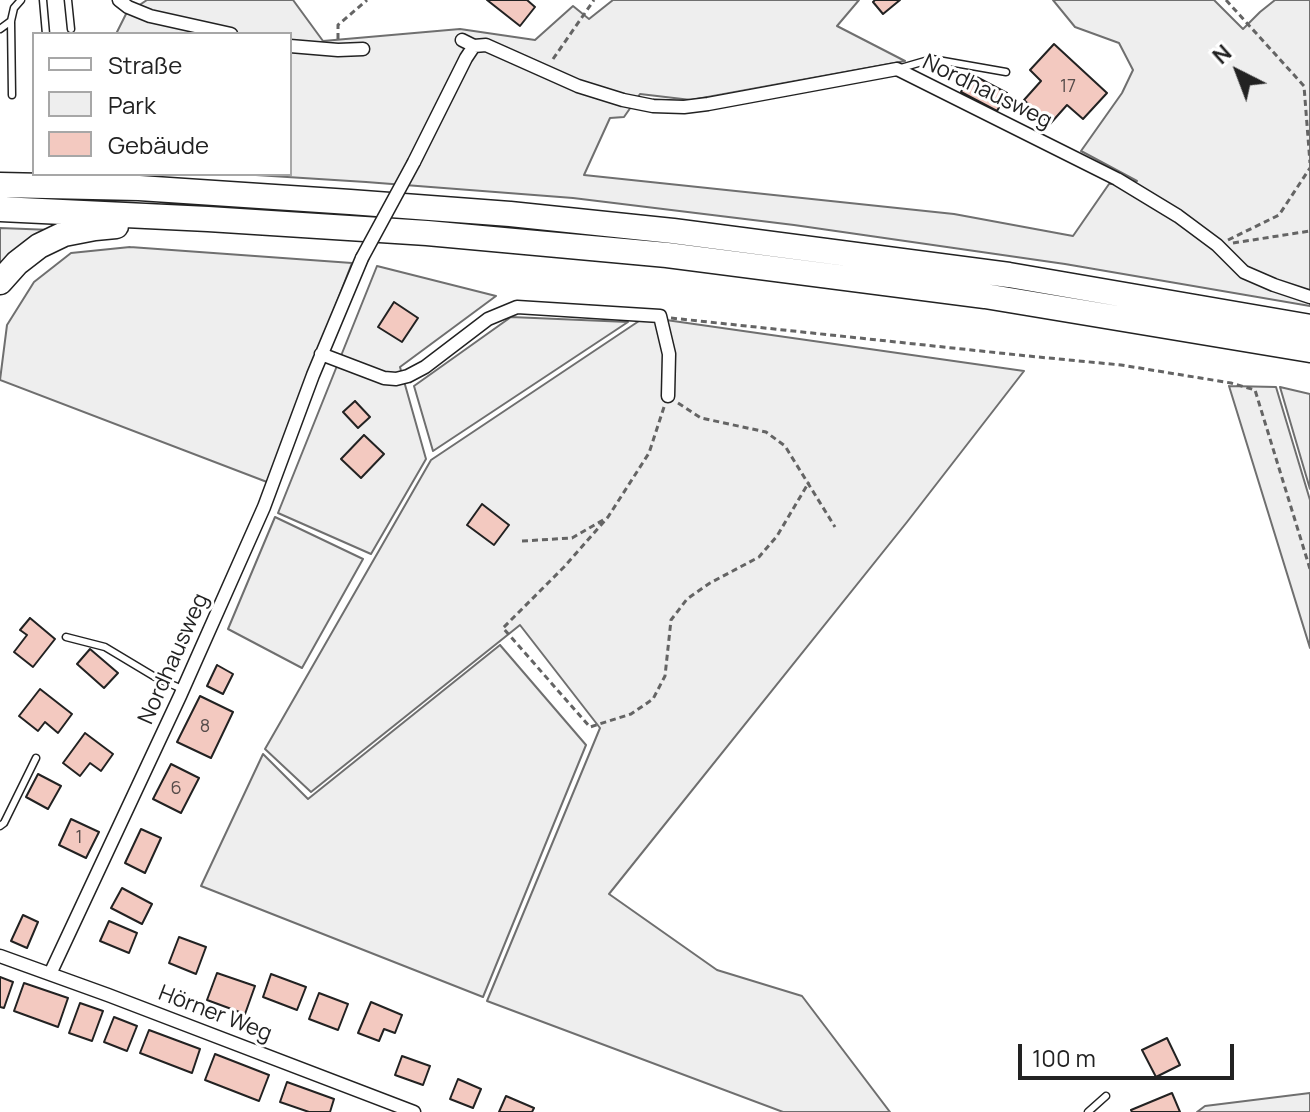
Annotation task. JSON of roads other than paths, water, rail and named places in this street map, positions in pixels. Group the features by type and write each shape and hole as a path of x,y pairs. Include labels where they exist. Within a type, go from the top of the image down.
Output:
{"highway":[{"path":"0,185 139,188 350,202 658,229 1009,275 1310,327"},
{"path":"0,209 427,233 682,257 985,296 1310,350"},
{"path":"0,282 17,263 39,246 64,234 95,228 208,219"}],"street":[{"path":"119,0 150,16 222,32"},
{"name":"Nordhausweg","path":"50,974 264,507 321,354 362,258 466,58 468,43 486,45 578,86 653,106 684,107 897,69 1117,179 1178,216 1217,245 1244,272 1310,297"},
{"path":"292,46 363,49"},
{"path":"321,354 384,378 396,379 425,367 488,319 517,307 660,316 669,354 668,396"},
{"name":"Hörner Weg","path":"0,956 414,1112"}],"lane":[{"path":"12,95 11,21 14,8 21,0"},
{"path":"43,0 46,32"},
{"path":"68,0 71,29"},
{"path":"0,29 11,21"},
{"path":"897,69 932,59 1006,72"},
{"path":"66,637 105,647 155,677 183,689"},
{"path":"0,826 36,758"},
{"path":"1088,1112 1106,1096"}]}
